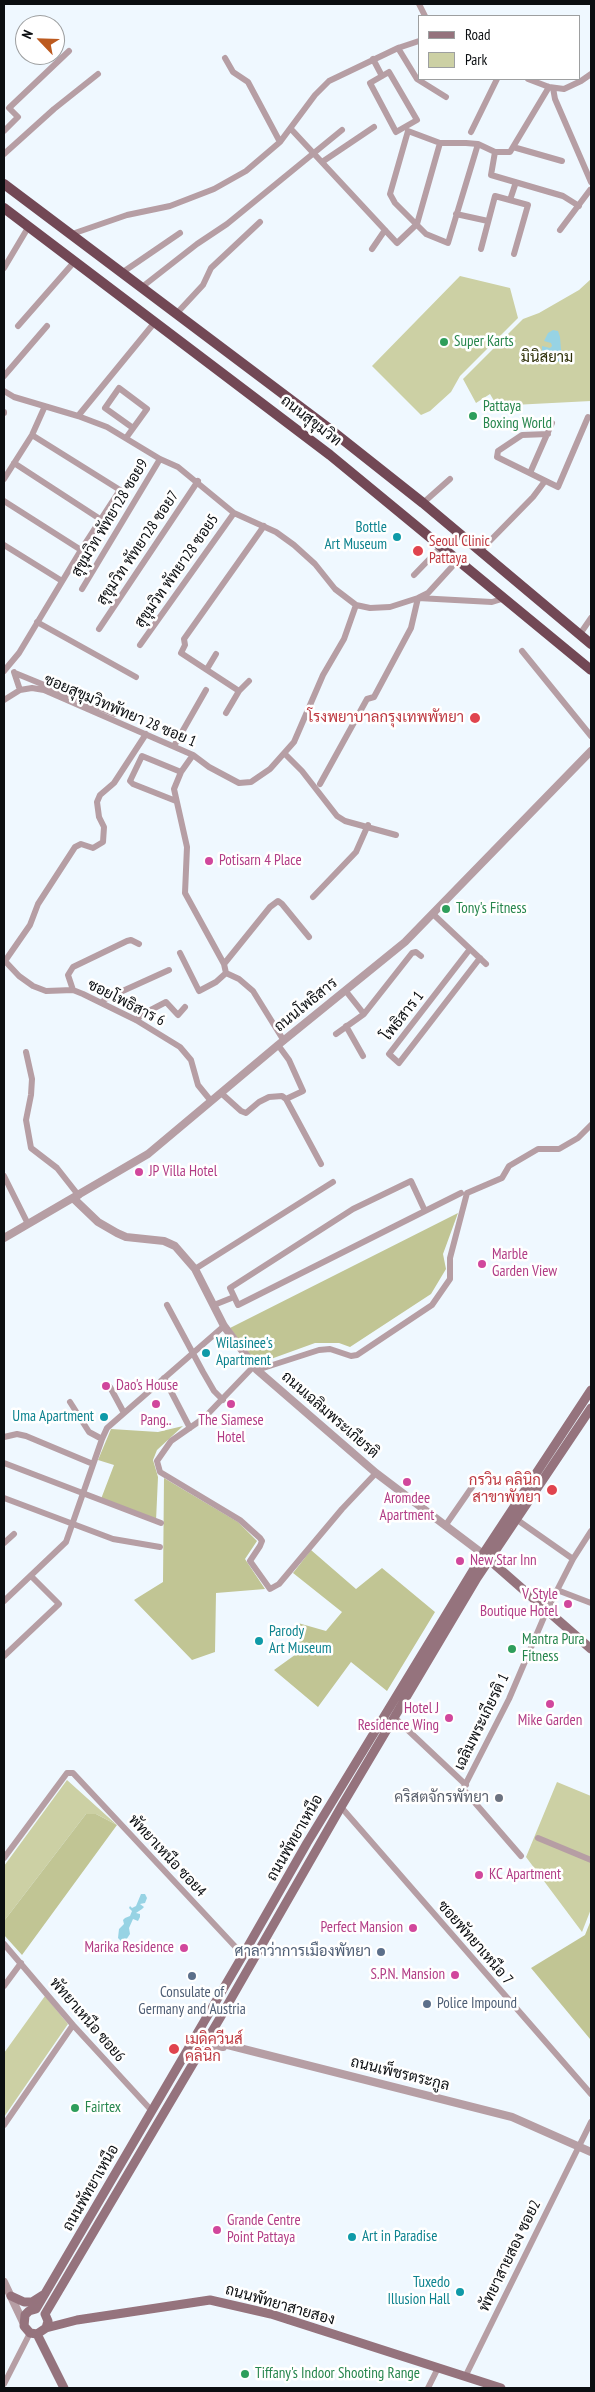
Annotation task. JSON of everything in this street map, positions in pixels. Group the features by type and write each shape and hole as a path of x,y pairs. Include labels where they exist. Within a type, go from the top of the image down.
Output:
{"highway":[{"name":"ถนนสุขุมวิท","path":"4,184 313,416 424,503 591,644"},
{"name":"ถนนสุขุมวิท","path":"4,208 300,432 458,559 591,670"},
{"path":"278,416 286,418 292,414 291,400"},
{"path":"300,432 296,426 297,420 300,417 313,416"}],"main road":[{"name":"ถนนพัทยาเหนือ","path":"23,2322 29,2311 36,2309 45,2294 244,1955 307,1843 591,1390"},
{"name":"ถนนพัทยาเหนือ","path":"46,2328 48,2320 45,2314 395,1718 486,1557 516,1519 591,1408"},
{"name":"ถนนเฉลิมพระเกียรติ","path":"486,1557 591,1649"},
{"path":"11,2296 24,2302 32,2302 45,2294"},
{"name":"ถนนพัทยาสายสอง","path":"46,2328 77,2320 143,2308 210,2300 271,2314 501,2388"},
{"path":"23,2322 33,2333 45,2352 64,2388"},
{"path":"45,2352 46,2337 56,2326"},
{"path":"33,2333 46,2328"}],"street":[{"path":"72,234 127,215 170,206 214,188 246,171 280,142 315,94 329,81 373,59 418,41"},
{"path":"398,48 418,80"},
{"path":"4,131 18,117 9,108 69,51"},
{"path":"225,58 233,72 248,82 280,142"},
{"path":"373,59 382,76"},
{"path":"389,72 417,120 396,132 370,84 382,76 389,72"},
{"path":"4,154 54,109 98,74"},
{"path":"531,80 551,88 570,87 591,74"},
{"path":"419,80 446,97"},
{"path":"470,132 496,80"},
{"path":"478,144 448,243 426,234 395,204 390,194 408,131 440,143 478,144 495,152 510,152 551,88"},
{"path":"551,88 590,182 579,206 560,230"},
{"path":"322,162 374,127"},
{"path":"291,129 397,243 417,224 440,143"},
{"path":"142,287 226,224 342,130"},
{"path":"513,147 562,161"},
{"path":"495,152 491,174 563,196 579,206"},
{"path":"510,200 516,182"},
{"path":"481,249 495,196 528,205 514,254"},
{"path":"456,214 488,221"},
{"path":"177,313 203,285 211,268 260,222"},
{"path":"4,268 29,226"},
{"path":"372,250 385,230"},
{"path":"123,272 180,233"},
{"path":"18,326 75,261"},
{"path":"78,416 155,322"},
{"path":"4,376 47,326"},
{"path":"126,438 147,409 119,388 105,408 133,428"},
{"path":"4,391 14,397 78,416 107,427 160,459 178,467 198,481 234,513 264,526 294,544 315,564 336,590 356,605 370,608 390,607 418,598 428,593 458,559"},
{"path":"4,479 32,435 45,406"},
{"path":"548,434 522,435 496,454 499,459 558,487 588,417"},
{"path":"530,473 552,423"},
{"path":"32,435 120,490 6,668 115,714"},
{"name":"สุขุมวิท พัทยา28 ซอย9","path":"82,589 160,459"},
{"path":"4,465 12,466 100,519"},
{"path":"424,503 450,479"},
{"name":"สุขุมวิท พัทยา28 ซอย7","path":"99,629 198,481"},
{"path":"481,550 534,497 545,481"},
{"path":"4,501 81,550"},
{"name":"สุขุมวิท พัทยา28 ซอย5","path":"140,644 234,513"},
{"path":"239,691 181,654 185,645 184,639 264,526"},
{"path":"4,545 62,581"},
{"path":"414,575 442,546"},
{"path":"418,598 492,602 505,598"},
{"path":"320,784 367,699 374,697 411,628 418,598"},
{"name":"ซอยสุขุมวิทพัทยา 28 ซอย 1","path":"4,700 20,690 32,688 44,690 193,755 209,767 239,783 251,782 284,754 299,734 323,675 344,639 356,605"},
{"path":"580,634 591,618"},
{"path":"37,622 136,677"},
{"path":"522,650 591,736"},
{"path":"207,669 216,654"},
{"path":"15,673 20,690"},
{"path":"226,713 239,691 249,681"},
{"path":"174,746 206,690"},
{"path":"4,960 30,925 38,904 75,847 81,844 94,848 103,842 104,827 99,817 97,802 100,795 114,783 146,734"},
{"name":"ถนนโพธิสาร","path":"4,1238 145,1156 212,1102 405,942 591,752"},
{"path":"284,754 302,771 337,816 396,835"},
{"path":"193,755 181,772 174,789 187,847 185,893 224,964 226,973"},
{"path":"176,800 171,800 130,781 142,756 181,772"},
{"path":"313,897 356,852 368,826"},
{"path":"224,964 270,907 278,901 309,937"},
{"path":"433,914 486,964"},
{"path":"73,990 68,975 73,967 127,941 131,940 139,944"},
{"name":"โพธิสาร 1","path":"470,949 389,1054 399,1063 480,958"},
{"path":"336,1034 364,1014 412,953 416,952 421,956"},
{"path":"180,953 199,991 216,982 226,973"},
{"name":"ซอยโพธิสาร 6","path":"4,960 18,976 32,986 46,991 73,990 136,1020 180,1047 191,1060 198,1085 212,1102"},
{"path":"102,1003 105,999 169,970"},
{"path":"226,973 239,979 253,991 304,1091 286,1099"},
{"path":"345,990 364,1014"},
{"path":"136,1020 143,1014 166,1002 178,1015 186,1006"},
{"path":"346,1026 363,1056"},
{"path":"26,1052 32,1079 26,1120 31,1148 57,1168 76,1197"},
{"path":"221,1093 241,1112 246,1112 269,1097 282,1096 286,1099 321,1164"},
{"path":"376,1472 279,1584 270,1589 250,1561 260,1546 262,1541 260,1538 240,1520 160,1472 157,1461 171,1441 190,1428 255,1368 319,1350 330,1349 351,1356 357,1355 432,1305 450,1279 450,1258 467,1193 502,1178 509,1166 538,1149 559,1149 578,1138 591,1124"},
{"path":"4,1176 28,1224"},
{"path":"426,1211 411,1180 353,1209 230,1288 238,1305 426,1211 461,1193"},
{"path":"195,1269 333,1182"},
{"name":"ถนนเฉลิมพระเกียรติ","path":"76,1197 98,1222 116,1233 126,1237 164,1240 175,1246 195,1269 224,1326 255,1368 376,1472 486,1557"},
{"path":"214,1305 234,1297"},
{"path":"167,1305 214,1390 222,1400"},
{"path":"4,1601 63,1547 84,1494 102,1439 108,1428 224,1326"},
{"path":"164,1378 190,1428"},
{"path":"110,1387 124,1413"},
{"path":"70,1402 89,1432 102,1439"},
{"path":"4,1437 16,1434 26,1436 93,1464"},
{"path":"4,1463 161,1523"},
{"path":"444,1526 478,1477"},
{"path":"4,1498 113,1539 160,1547"},
{"path":"516,1519 573,1559"},
{"path":"4,1543 14,1534"},
{"name":"เฉลิมพระเกียรติ 1","path":"464,1787 509,1699 557,1590 573,1559 590,1535"},
{"path":"4,1656 58,1604 31,1576"},
{"path":"557,1590 591,1603"},
{"path":"395,1718 464,1787 521,1856"},
{"name":"พัทยาเหนือ ซอย4","path":"4,1858 67,1773 73,1773 244,1955"},
{"name":"ซอยพัทยาเหนือ 7","path":"341,1807 591,2094"},
{"path":"538,1838 591,1860"},
{"name":"พัทยาเหนือ ซอย6","path":"4,1944 73,2025 152,2111"},
{"path":"4,1986 21,1963"},
{"path":"4,2125 73,2025"},
{"name":"ถนนเพ็ชรตระกูล","path":"196,2037 512,2117 591,2152"},
{"path":"197,2056 214,2046 242,2049"},
{"path":"578,2146 591,2122"},
{"name":"พัทยาสายสอง ซอย2","path":"465,2377 578,2146"},
{"path":"4,2282 23,2322"},
{"path":"4,2384 33,2333"},
{"path":"428,2388 438,2368"}],"green space":[{"name":"Super Karts","path":"460,276 510,288 518,318 460,376 451,392 430,411 421,415 372,366"},
{"name":"มินิสยาม","path":"591,279 591,401 513,405 500,411 490,394 476,403 463,379 523,319 539,313 579,290"},
{"path":"458,1213 443,1254 446,1269 431,1294 350,1347 339,1343 315,1343 257,1364 230,1328"},
{"path":"183,1426 157,1450 153,1460 158,1477 156,1521 101,1499 114,1465 98,1460 111,1429 158,1432"},
{"path":"164,1478 238,1522 257,1541 245,1559 265,1589 216,1593 215,1652 192,1660 134,1600 163,1582"},
{"path":"311,1550 356,1589 382,1568 435,1612 387,1691 351,1662 318,1707 274,1670 299,1652 298,1623 326,1631 342,1612 293,1573"},
{"path":"67,1780 117,1825 96,1814 86,1814 4,1921 4,1866"},
{"path":"557,1782 591,1796 591,1909 582,1932 526,1857"},
{"path":"86,1814 96,1814 117,1825 22,1955 4,1935 4,1921"},
{"path":"591,1920 590,2039 531,1968 585,1935"},
{"path":"45,1996 68,2024 4,2117 4,2053"}],"water":[{"path":"553,330 558,331 560,337 562,362 550,360 550,353 544,353 542,350 542,346 550,348 552,346 551,343 544,341 548,333"},
{"path":"141,1894 145,1894 147,1898 145,1903 140,1904 144,1907 136,1913 140,1914 140,1917 138,1921 133,1919 129,1928 130,1934 126,1940 121,1941 118,1938 119,1929 124,1924 123,1920 130,1916 132,1911 129,1908 130,1906 132,1908 136,1906"}],"place":[{"name":"Super Karts","path":"444,342"},
{"name":"Pattaya Boxing World","path":"473,416"},
{"name":"Bottle Art Museum","path":"397,537"},
{"name":"Seoul Clinic Pattaya","path":"418,551"},
{"name":"โรงพยาบาลกรุงเทพพัทยา","path":"475,718"},
{"name":"Potisarn 4 Place","path":"209,861"},
{"name":"Tony's Fitness","path":"446,909"},
{"name":"JP Villa Hotel","path":"139,1172"},
{"name":"Marble Garden View","path":"482,1264"},
{"name":"Wilasinee's Apartment","path":"206,1353"},
{"name":"Dao's House","path":"106,1386"},
{"name":"Pang..","path":"156,1404"},
{"name":"The Siamese Hotel","path":"231,1404"},
{"name":"Uma Apartment","path":"104,1417"},
{"name":"Aromdee Apartment","path":"407,1482"},
{"name":"กรวิน คลินิก สาขาพัทยา","path":"552,1490"},
{"name":"New Star Inn","path":"460,1561"},
{"name":"V Style Boutique Hotel","path":"568,1604"},
{"name":"Parody Art Museum","path":"259,1641"},
{"name":"Mantra Pura Fitness","path":"512,1649"},
{"name":"Mike Garden","path":"550,1704"},
{"name":"Hotel J Residence Wing","path":"449,1718"},
{"name":"คริสตจักรพัทยา","path":"499,1798"},
{"name":"KC Apartment","path":"479,1875"},
{"name":"Perfect Mansion","path":"413,1928"},
{"name":"Marika Residence","path":"184,1948"},
{"name":"ศาลาว่าการเมืองพัทยา","path":"381,1952"},
{"name":"S.P.N. Mansion","path":"455,1975"},
{"name":"Consulate of Germany and Austria","path":"192,1976"},
{"name":"Police Impound","path":"427,2004"},
{"name":"เมดิควีนส์ คลินิก","path":"174,2049"},
{"name":"Fairtex","path":"75,2108"},
{"name":"Grande Centre Point Pattaya","path":"217,2230"},
{"name":"Art in Paradise","path":"352,2237"},
{"name":"Tuxedo Illusion Hall","path":"460,2292"},
{"name":"Tiffany's Indoor Shooting Range","path":"245,2374"}]}
